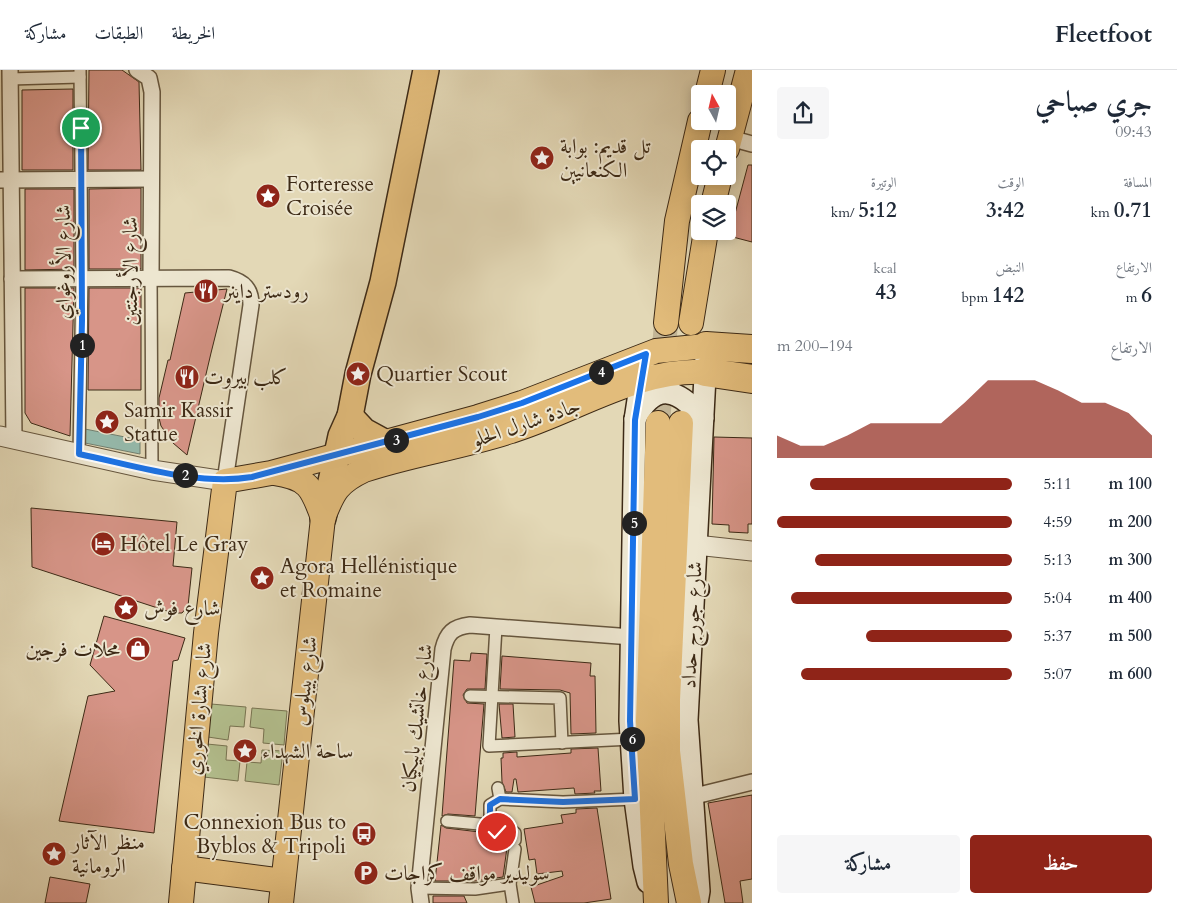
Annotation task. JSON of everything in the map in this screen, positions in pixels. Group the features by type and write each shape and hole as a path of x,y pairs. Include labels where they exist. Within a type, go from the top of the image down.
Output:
{"highway":[{"path":"323,518 337,456 350,416 358,374 383,282 426,70"},
{"name":"جادة شارل الحلو","path":"706,359 752,349"},
{"name":"جادة شارل الحلو","path":"706,359 752,378"},
{"path":"350,416 364,432 386,443"}],"main road":[{"path":"709,85 712,70"},
{"path":"736,144 748,70"},
{"path":"666,323 677,221 698,130"},
{"path":"691,323 705,240"},
{"name":"جادة شارل الحلو","path":"225,481 271,473 337,456 522,403 646,354 676,347 706,359"},
{"name":"شارع جورج حداد","path":"646,354 635,420 632,739 635,799 644,866 654,900"},
{"name":"جادة شارل الحلو","path":"323,518 333,493 339,486 364,470 513,431 641,379 684,371 706,359"},
{"name":"شارع جورج حداد","path":"654,900 648,721 681,421 706,359"},
{"path":"635,420 646,402 661,394 680,395 681,421"},
{"name":"شارع جورج حداد","path":"681,421 696,545 688,720 691,796 699,891 697,903"},
{"name":"شارع جورج حداد","path":"681,421 668,700 668,751 680,855 689,903"},
{"path":"271,473 293,476 306,483 316,497 323,518"},
{"name":"شارع بشارة الخوري","path":"181,903 206,633 225,481"},
{"name":"شارع بيبلوس","path":"282,892 323,518"},
{"path":"184,868 282,892"}],"street":[{"name":"شارع الأرجنتين","path":"141,72 150,82 152,92 150,179 152,470"},
{"path":"80,74 7,76 6,180 12,279 7,438 152,470 225,481"},
{"name":"شارع الأروغواي","path":"79,454 82,278 80,74"},
{"path":"6,180 150,179"},
{"name":"شارع بشارة الخوري","path":"12,279 151,277 229,278 239,280 249,291 251,305 225,481"},
{"path":"696,545 752,551"},
{"name":"شارع خاتشيك بابيكيان","path":"420,896 446,639 450,632 458,627 496,627 632,637"},
{"path":"496,627 489,746 632,739"},
{"path":"470,696 560,698 562,743"},
{"path":"691,796 752,782"},
{"path":"513,903 510,884 515,833 497,832 490,824 490,805 499,793 563,802 635,799"},
{"path":"447,821 490,824"},
{"path":"420,896 510,884"}],"green space":[{"path":"211,704 246,707 244,727 230,726 228,740 208,737"},
{"path":"252,708 287,711 284,745 263,743 264,729 250,727"},
{"path":"207,744 227,746 226,760 240,761 238,781 204,777"},
{"path":"262,750 283,751 279,785 245,781 247,762 261,763"}],"shaded area":[{"path":"85,429 140,440 140,454 85,443"}],"building":[{"path":"89,70 122,70 139,82 141,170 88,170"},
{"path":"73,89 73,170 22,170 22,90"},
{"path":"748,165 752,165 752,242 736,238 736,210"},
{"path":"141,188 141,269 89,269 89,189"},
{"path":"25,189 74,189 74,269 25,270"},
{"path":"25,288 74,288 70,436 31,423 25,413"},
{"path":"89,288 141,288 141,390 88,390"},
{"path":"227,289 187,455 173,443 161,426 159,418 159,398 168,360 170,360 185,293"},
{"path":"714,437 752,438 752,524 748,524 748,533 729,532 729,525 712,524"},
{"name":"Hôtel Le Gray","path":"31,508 177,522 173,566 192,568 188,606 182,613 173,613 32,567"},
{"path":"104,616 185,638 178,660 173,661 154,833 59,821 88,696 115,691 90,665"},
{"path":"471,653 487,654 485,689 467,689 463,695 467,703 484,704 475,816 448,814 442,816 454,660 470,661"},
{"path":"502,656 591,663 590,676 595,676 596,733 571,734 570,693 560,690 500,689"},
{"path":"499,704 513,704 515,737 502,738"},
{"path":"598,748 601,791 575,794 574,788 518,792 516,779 514,779 512,792 506,792 502,782 501,758 503,758 503,753 517,752 517,757 571,753 571,749"},
{"path":"752,795 752,879 740,881 743,903 725,903 708,803"},
{"path":"597,808 611,899 584,903 535,903 531,887 563,876 562,871 537,874 535,859 529,860 524,829 563,823 561,815 576,813 576,809"},
{"path":"441,825 446,828 488,833 496,839 508,840 503,877 475,881 435,881"},
{"path":"50,877 90,884 86,903 45,903"},
{"path":"433,896 464,896 467,903 433,903"}],"tunnel":[{"path":"658,423 666,323"}],"place":[{"name":"تل قديم: بوابة الكنعانيين","path":"542,158"},
{"name":"Forteresse Croisée","path":"268,196"},
{"name":"رودستر داينر","path":"206,291"},
{"name":"Quartier Scout","path":"358,374"},
{"name":"كلب بيروت","path":"187,377"},
{"name":"Samir Kassir Statue","path":"107,422"},
{"name":"Hôtel Le Gray","path":"103,544"},
{"name":"Agora Hellénistique et Romaine","path":"262,578"},
{"name":"شارع فوش","path":"126,608"},
{"name":"محلات فرجين","path":"138,649"},
{"name":"ساحة الشهداء","path":"245,751"},
{"name":"Connexion Bus to Byblos & Tripoli","path":"364,834"},
{"name":"منظر الآثار الرومانية","path":"54,854"},
{"name":"سوليدير مواقف كراجات","path":"366,873"}],"route":[{"path":"81,128 82,320 79,454 152,470 225,481 252,477 428,432 478,417 522,403 646,354 635,420 630,721 635,799 563,802 500,799 490,805 490,824 497,832"}]}
